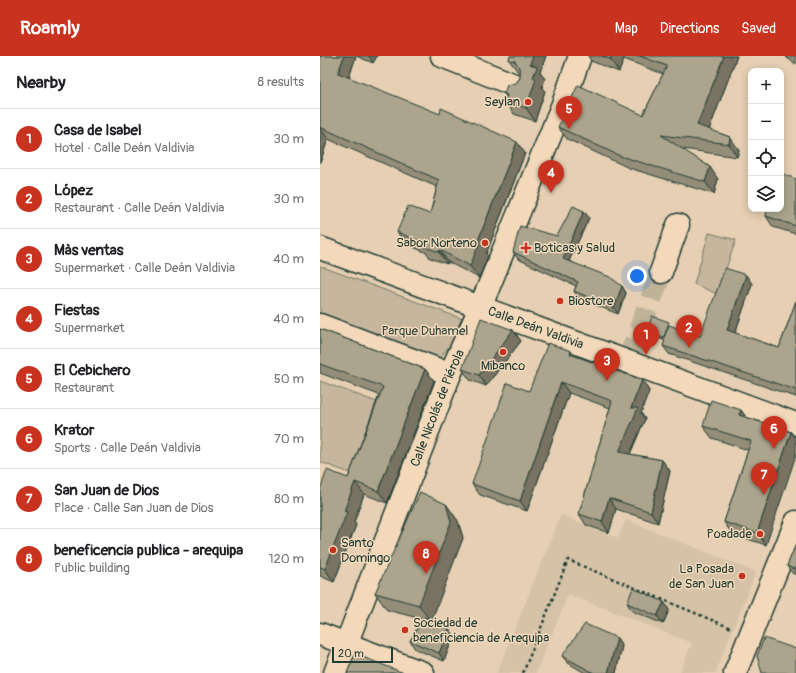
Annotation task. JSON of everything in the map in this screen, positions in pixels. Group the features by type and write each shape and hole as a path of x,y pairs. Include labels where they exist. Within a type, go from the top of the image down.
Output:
{"street":[{"path":"442,56 517,86"},
{"name":"Calle Nicolás de Piérola","path":"335,673 450,374 480,308 555,101 580,56"},
{"path":"661,272 678,225"},
{"name":"Calle Deán Valdivia","path":"320,248 480,308 628,360 796,424"},
{"path":"320,324 450,374"},
{"path":"735,673 796,522"},
{"path":"320,634 423,673"}],"path":[{"path":"523,673 568,560 735,629"}],"shaded area":[{"path":"561,515 618,538 626,520 756,572 715,673 680,673 692,643 568,594 536,673 497,673"}],"green space":[{"path":"709,233 736,240 717,294 694,284"},
{"name":"Parque Duhamel","path":"320,266 468,321 437,362 320,318"},
{"path":"320,381 385,405 358,476 320,462"}],"building":[{"path":"320,56 344,56 338,73 440,114 441,108 517,142 477,243 479,244 470,266 440,250 439,252 422,246 423,243 397,232 408,206 430,214 439,180 320,127"},
{"path":"510,56 533,56 530,64 537,67 533,77 536,79 526,108 505,101 507,95 504,94 507,85 516,83 520,78 518,66 515,61 509,60"},
{"path":"602,56 612,56 610,59"},
{"path":"640,56 724,56 697,125 730,137 729,144 661,135 710,167 705,182 620,156 558,127 578,85 643,115 667,66"},
{"path":"784,174 796,179 796,226 766,216 767,212 784,212"},
{"path":"573,206 584,211 563,259 610,277 622,286 614,308 574,291 578,282 513,252 520,226 557,236"},
{"path":"725,268 746,275 727,330 779,348 796,301 796,390 663,346 665,340 663,340 669,325 700,336"},
{"path":"652,316 669,322 664,337 647,332"},
{"path":"481,318 513,330 479,375 462,369"},
{"path":"320,329 425,369 378,491 355,482 344,511 347,512 325,569 320,567 320,490 327,470 348,478 383,387 320,364"},
{"path":"548,343 571,351 570,354 642,380 631,408 638,408 619,452 662,460 651,512 609,498 602,522 579,514 612,401 561,382 520,501 472,484 507,383 529,391"},
{"path":"711,400 741,410 739,415 791,432 757,533 724,522 751,441 703,426"},
{"path":"420,492 446,504 451,522 419,605 375,593"},
{"path":"796,544 796,570 787,566"},
{"path":"633,588 664,602 657,616 627,603"},
{"path":"424,617 449,628 439,653 410,641"},
{"path":"585,624 617,638 608,673 594,673 562,656"},
{"path":"764,638 796,649 796,673 762,673 757,656"},
{"path":"355,654 404,673 347,673"}],"tunnel":[{"path":"517,86 547,97"},
{"path":"628,361 661,272"}],"place":[{"name":"Seylan","path":"528,102"},
{"name":"El Cebichero","path":"569,129"},
{"name":"Fiestas","path":"551,193"},
{"name":"Sabor Norteno","path":"485,243"},
{"name":"Boticas y Salud","path":"526,248"},
{"name":"Biostore","path":"560,301"},
{"name":"López","path":"689,348"},
{"name":"Mibanco","path":"503,352"},
{"name":"Casa de Isabel","path":"646,355"},
{"name":"Màs ventas","path":"607,381"},
{"name":"Krator","path":"774,449"},
{"name":"San Juan de Dios","path":"764,495"},
{"name":"Poadade","path":"760,534"},
{"name":"Santo Domingo","path":"333,550"},
{"name":"beneficencia publica - arequipa","path":"426,574"},
{"name":"La Posada de San Juan","path":"742,576"},
{"name":"Sociedad de beneficiencia de Arequipa","path":"405,630"}]}
